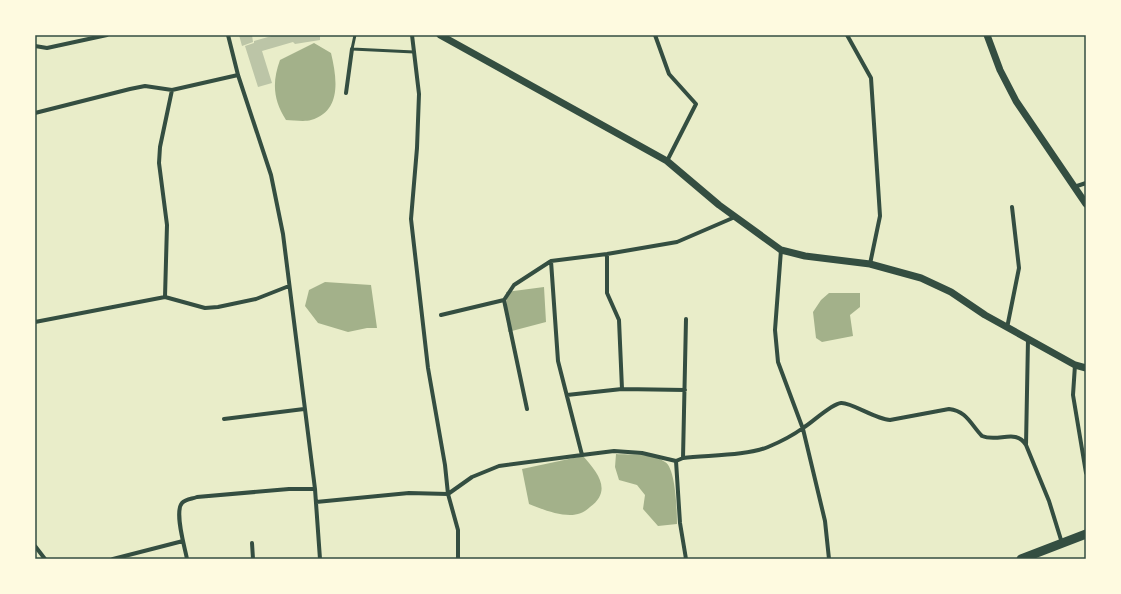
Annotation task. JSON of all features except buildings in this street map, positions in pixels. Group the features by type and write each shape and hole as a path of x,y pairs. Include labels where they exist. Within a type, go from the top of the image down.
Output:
{"main road":[{"path":"1021,559 1039,556 1086,534"}],"street":[{"path":"35,46 47,48 107,35"},
{"path":"228,35 238,75 271,176 283,234 288,286 315,489 320,559"},
{"path":"412,35 419,94 418,148 411,219 428,368 445,465 448,494 458,530 458,559"},
{"path":"440,35 667,162 735,217 780,250 805,256 870,264 921,278 951,292 1007,328 1075,365 1086,368"},
{"path":"655,35 669,74 696,104 667,162"},
{"path":"847,35 871,78 880,216 870,264"},
{"path":"987,35 1000,70 1016,101 1086,204"},
{"path":"346,93 352,49"},
{"path":"35,113 145,86 172,90 238,75"},
{"path":"165,297 166,225 160,155 172,90"},
{"path":"1074,186 1086,183"},
{"path":"1007,328 1019,268 1012,207"},
{"path":"441,315 504,300 514,285 551,261 606,254 677,242 735,217"},
{"path":"780,250 775,330 778,362 803,429 826,521 829,559"},
{"path":"606,254 607,293 619,320 622,389"},
{"path":"551,261 558,361 582,455"},
{"path":"35,322 165,297 205,308 218,307 249,301 288,286"},
{"path":"504,300 527,409"},
{"path":"683,458 686,319"},
{"path":"1026,446 1028,339"},
{"path":"1075,365 1073,395 1081,453 1086,473"},
{"path":"567,395 622,389 685,390"},
{"path":"316,502 409,493 448,494 472,477 499,466 614,451 642,452 676,461 683,458 766,448 803,429 839,403 844,403 882,419 890,420 950,409 960,411 965,414 982,436 992,438 1016,436 1021,438 1026,446 1049,501 1062,544"},
{"path":"224,419 304,409"},
{"path":"676,461 680,522 686,559"},
{"path":"188,559 183,541 179,513 182,503 187,500 197,497 282,490 315,489"},
{"path":"114,559 183,541"},
{"path":"252,543 253,559"},
{"path":"35,546 44,559"}],"lane":[{"path":"355,35 352,49 414,52"}],"shaded area":[{"path":"314,43 331,53 335,73 335,92 333,101 321,116 308,121 286,120 276,98 275,83 277,68 280,60"},
{"path":"325,282 371,285 377,328 367,328 348,332 318,323 305,306 309,290"},
{"path":"544,287 546,322 508,332 506,292"},
{"path":"829,293 860,293 860,307 850,315 853,336 822,342 816,338 813,312 821,300"},
{"path":"616,454 654,457 665,462 669,466 674,481 677,524 658,526 643,509 645,495 637,485 619,480 615,467"},
{"path":"583,456 593,468 602,488 601,494 597,501 588,509 579,514 565,515 529,504 522,469"}]}
